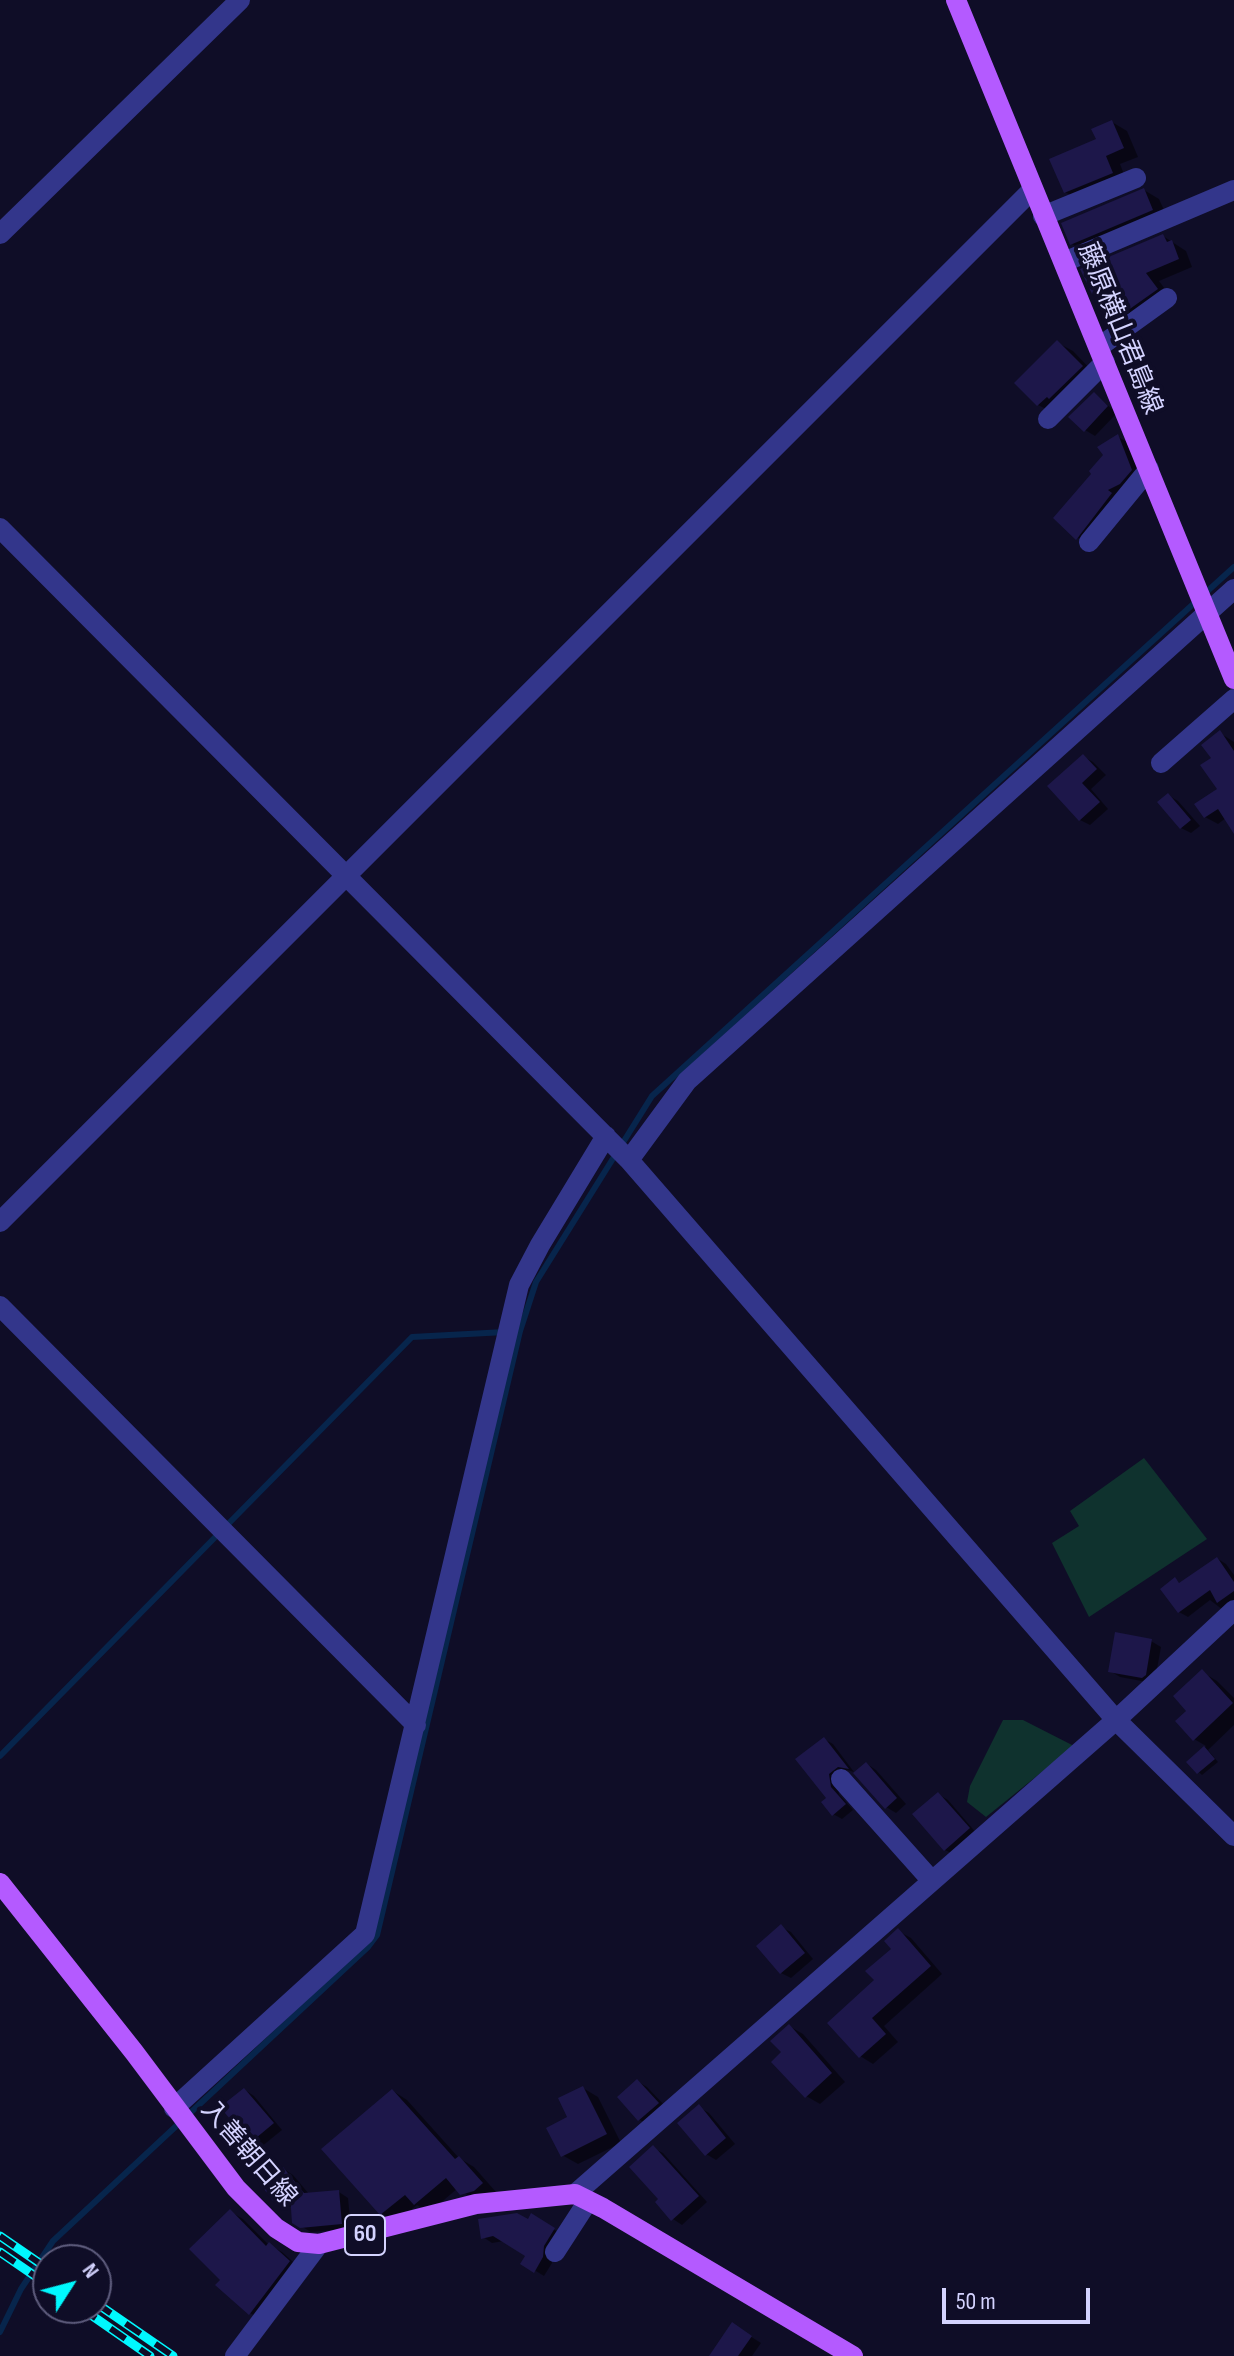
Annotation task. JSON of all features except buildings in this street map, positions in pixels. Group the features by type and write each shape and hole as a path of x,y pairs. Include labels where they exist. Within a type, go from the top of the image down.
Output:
{"main road":[{"name":"藤原横山君島線","path":"956,0 1234,679"},
{"name":"入善朝日線","path":"0,1883 134,2052 236,2188 259,2213 298,2242 319,2244"},
{"name":"60","path":"319,2244 476,2204 581,2198"},
{"path":"581,2198 853,2356"}],"street":[{"path":"0,234 240,0"},
{"path":"1043,216 1136,178"},
{"path":"0,1222 1033,189"},
{"path":"1064,262 1234,190"},
{"path":"1048,419 1102,354 1167,298"},
{"path":"1089,542 1149,469"},
{"path":"0,528 629,1160 1116,1720 1234,1836"},
{"path":"629,1160 687,1081 1234,589"},
{"path":"1161,763 1234,699"},
{"path":"174,2108 365,1934 519,1285 606,1136"},
{"path":"0,1306 416,1725"},
{"path":"555,2252 581,2198 932,1881 1116,1720 1234,1610"},
{"path":"841,1779 932,1881"},
{"path":"235,2356 319,2244"}],"green space":[{"path":"1144,1458 1207,1539 1089,1617 1052,1543 1079,1526 1070,1511"},
{"path":"1003,1720 1023,1720 1074,1746 986,1817 967,1802 970,1786"}],"waterway":[{"path":"0,2332 21,2289 53,2241 368,1947 377,1935 520,1331 536,1282 652,1096 1234,567"},
{"path":"0,1756 412,1337 505,1332"}],"railway":[{"path":"0,2236 32,2258"},
{"path":"0,2252 32,2274"},
{"path":"112,2314 173,2356"},
{"path":"104,2324 150,2356"}]}
